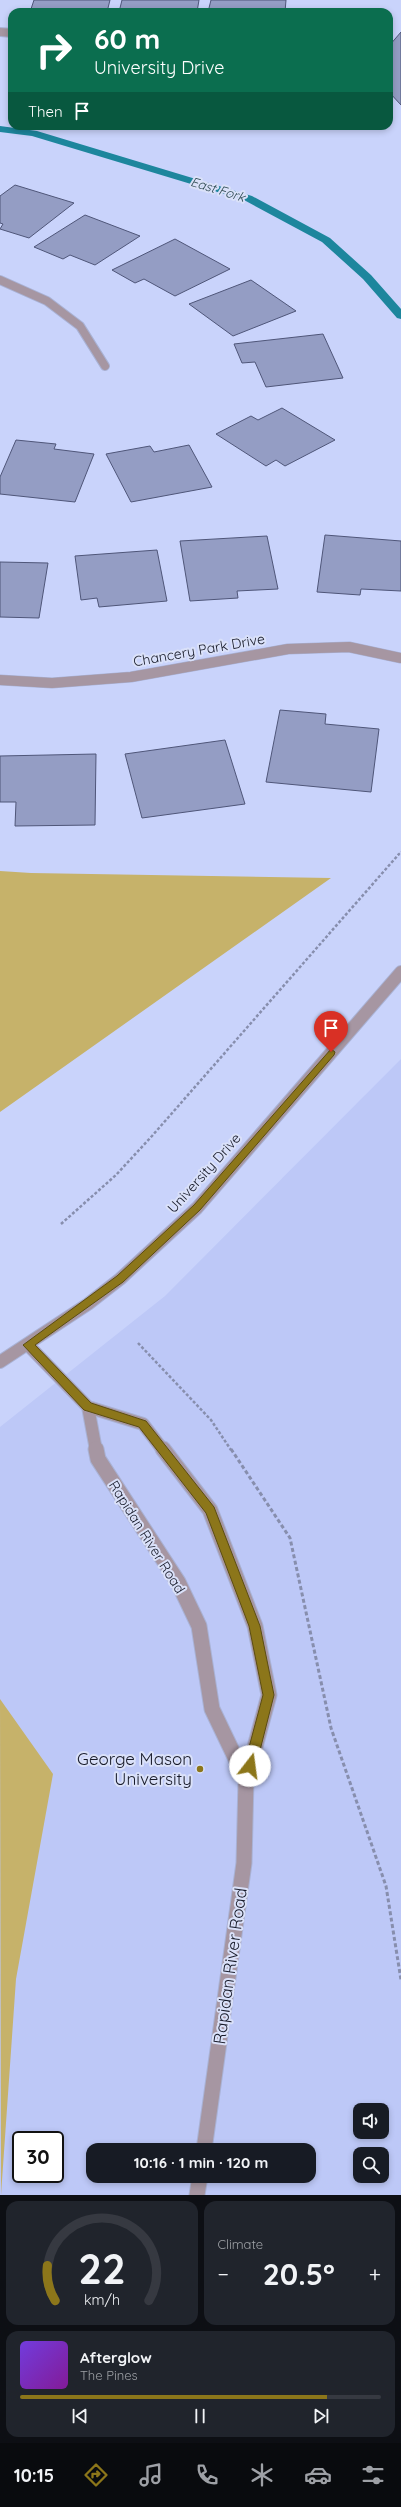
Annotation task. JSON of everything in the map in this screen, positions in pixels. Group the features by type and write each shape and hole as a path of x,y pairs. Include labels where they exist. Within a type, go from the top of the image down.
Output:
{"street":[{"path":"0,280 47,301 80,326 105,366"},
{"name":"Chancery Park Drive","path":"0,680 52,683 131,677 288,649 349,647 401,658"},
{"name":"University Drive","path":"0,1362 28,1345 120,1279 197,1208 401,972"},
{"name":"Rapidan River Road","path":"28,1345 88,1407 143,1424 210,1510 255,1626 269,1695 246,1780 244,1863 205,2143"},
{"name":"Rapidan River Road","path":"88,1407 98,1459 178,1582 199,1626 212,1709 246,1780"},
{"path":"197,2195 199,2183"}],"path":[{"path":"61,1224 116,1175 152,1136 401,852"},
{"path":"138,1343 211,1420 290,1538 331,1728 386,1886 401,1980"}],"shaded area":[{"path":"0,871 31,873 331,878 0,1112"},
{"name":"George Mason University","path":"401,1059 401,2195 0,2195 0,1427 165,1296"},
{"path":"0,1699 53,1774 16,1979 1,2195"}],"building":[{"path":"34,0 110,0 108,8 31,8"},
{"path":"122,0 199,0 198,8 120,8"},
{"path":"211,0 286,0 285,8 209,8"},
{"path":"401,32 401,105 393,96 393,41"},
{"path":"15,185 74,203 29,238 0,229 3,224 0,223 0,196"},
{"path":"85,215 140,236 95,265 70,255 63,259 34,247"},
{"path":"175,239 230,269 175,296 144,279 135,283 112,270"},
{"path":"251,280 296,311 233,336 189,304"},
{"path":"323,334 343,378 266,387 255,362 242,363 234,344"},
{"path":"282,408 335,440 285,466 276,460 266,466 216,434 251,416 258,420"},
{"path":"16,440 56,444 54,449 94,454 75,502 0,494 0,477"},
{"path":"189,445 212,487 131,502 106,454 150,446 154,452"},
{"path":"325,535 401,541 401,591 361,589 360,595 317,592"},
{"path":"267,536 278,589 237,591 238,598 190,601 180,541"},
{"path":"157,550 167,601 99,607 97,598 81,600 75,556"},
{"path":"0,562 48,563 39,618 0,617"},
{"path":"280,710 326,714 325,724 379,729 371,792 266,782"},
{"path":"225,740 245,804 142,818 125,754"},
{"path":"96,754 95,825 15,826 16,802 0,802 0,756"}],"waterway":[{"name":"East Fork","path":"0,129 8,130"},
{"name":"East Fork","path":"8,130 33,133 248,198 326,240 367,277 401,316"}],"place":[{"name":"George Mason University","path":"200,1769"}],"route":[{"path":"250,1766 269,1695 255,1626 210,1510 143,1424 88,1407 28,1345 88,1304 120,1279 197,1208 331,1052"}]}
